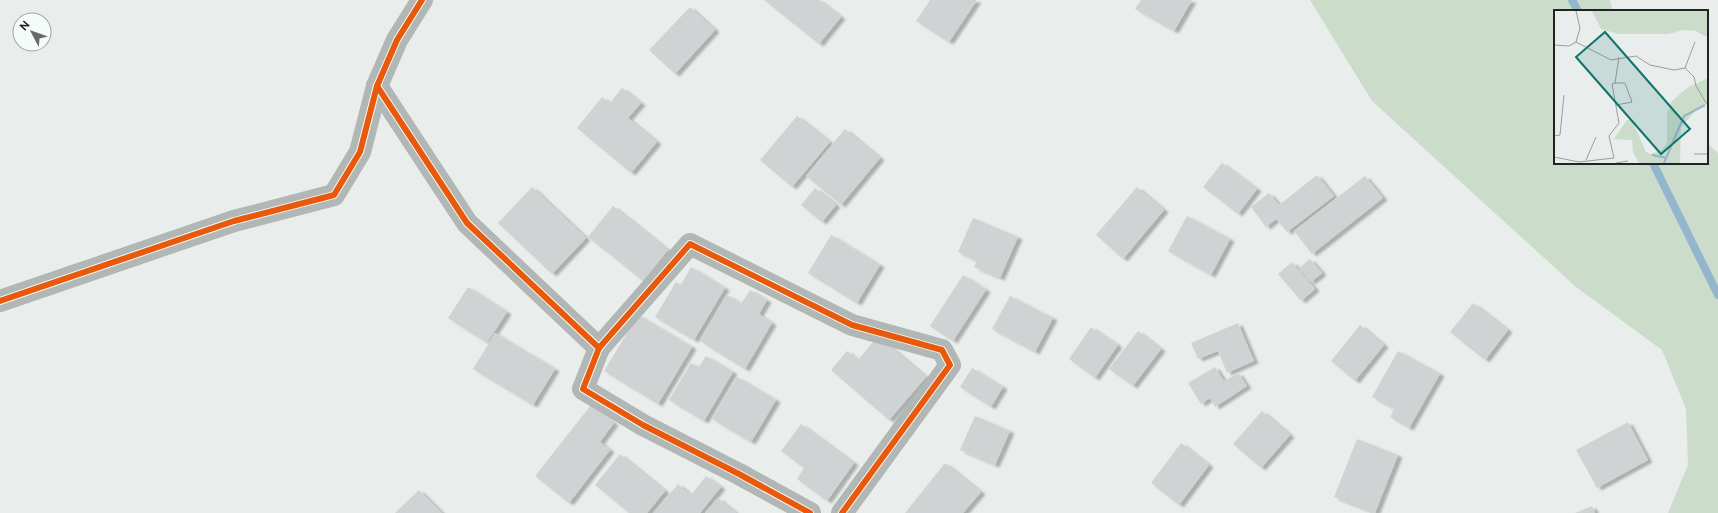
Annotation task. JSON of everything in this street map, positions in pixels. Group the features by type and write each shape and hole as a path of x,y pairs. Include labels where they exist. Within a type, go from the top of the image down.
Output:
{"street":[{"path":"0,302 234,221 334,195 360,152 377,86 397,40 422,0"},
{"path":"377,86 466,223 599,348"},
{"path":"810,513 739,474 643,425 583,389 599,348 690,244 852,325 942,350 950,365 842,513"}],"green space":[{"path":"1310,0 1610,0 1613,10 1554,10 1554,164 1708,164 1708,144 1718,153 1718,513 1668,513 1688,465 1686,409 1662,350 1576,287 1372,101"}],"building":[{"path":"764,0 819,0 841,17 819,44"},
{"path":"930,0 977,0 949,42 916,21"},
{"path":"1141,0 1192,0 1174,31 1135,9"},
{"path":"690,7 715,30 675,74 649,50"},
{"path":"622,88 641,103 628,118 657,142 631,173 577,128 602,97 610,103"},
{"path":"797,116 830,142 792,187 760,160"},
{"path":"845,129 880,158 841,205 806,176"},
{"path":"1222,163 1257,189 1238,214 1203,187"},
{"path":"1317,175 1334,196 1287,232 1276,219 1266,227 1251,207 1269,193 1279,205"},
{"path":"1365,176 1383,198 1312,254 1294,231"},
{"path":"532,187 586,238 552,274 498,223"},
{"path":"1137,187 1164,210 1123,259 1096,235"},
{"path":"815,188 836,205 822,222 801,205"},
{"path":"613,206 668,250 643,281 588,237"},
{"path":"1187,216 1230,239 1211,275 1168,251"},
{"path":"973,218 1018,237 1000,278 974,267 977,261 958,252"},
{"path":"831,235 880,265 857,303 808,273"},
{"path":"1310,259 1322,273 1311,282 1299,268"},
{"path":"1292,262 1315,289 1301,301 1278,274"},
{"path":"691,267 725,288 694,340 655,317 676,282 681,285"},
{"path":"963,275 986,290 953,341 930,326"},
{"path":"468,287 507,312 487,343 448,318"},
{"path":"750,290 767,300 759,314 772,323 745,369 700,341 727,295 741,304"},
{"path":"1010,296 1053,318 1035,352 992,329"},
{"path":"1473,303 1508,330 1485,360 1450,332"},
{"path":"638,315 692,347 658,404 604,371"},
{"path":"1238,323 1254,361 1227,373 1218,351 1198,359 1191,343"},
{"path":"1360,325 1384,345 1355,381 1331,361"},
{"path":"1091,327 1118,345 1095,378 1069,359"},
{"path":"1138,331 1161,349 1133,386 1109,369"},
{"path":"495,333 555,369 533,405 473,369"},
{"path":"878,336 926,377 889,420 831,370 847,351 858,360"},
{"path":"1398,351 1440,374 1409,428 1390,417 1394,409 1372,397"},
{"path":"706,356 733,372 704,421 669,400 691,363 699,367"},
{"path":"1215,367 1224,381 1238,373 1247,386 1215,407 1210,398 1201,404 1188,383"},
{"path":"972,368 1003,387 991,407 960,387"},
{"path":"737,377 776,400 751,442 712,419"},
{"path":"591,405 614,423 600,442 610,450 569,503 535,476"},
{"path":"1262,411 1290,435 1261,468 1233,444"},
{"path":"975,416 1010,431 995,465 960,450"},
{"path":"1628,422 1648,460 1597,488 1576,450"},
{"path":"801,424 854,463 827,501 797,479 804,468 781,451"},
{"path":"1357,439 1398,455 1375,513 1334,497"},
{"path":"1181,443 1209,465 1179,505 1151,483"},
{"path":"620,454 665,491 647,513 629,513 595,485"},
{"path":"945,463 981,492 963,513 905,513"},
{"path":"706,476 721,487 700,513 654,513 678,484 691,495"},
{"path":"419,490 442,513 395,513"},
{"path":"718,498 736,513 705,513"},
{"path":"1592,506 1595,513 1575,513"}],"waterway":[{"path":"1572,0 1577,10"},
{"path":"1653,164 1718,295"}],"cycle path":[{"path":"0,301 234,221 334,195 360,152 377,86 397,40 422,0"},
{"path":"377,86 467,223 599,348 583,389 643,425 739,474 810,513"},
{"path":"599,348 690,244 852,325 942,350 950,365 842,513"}]}
